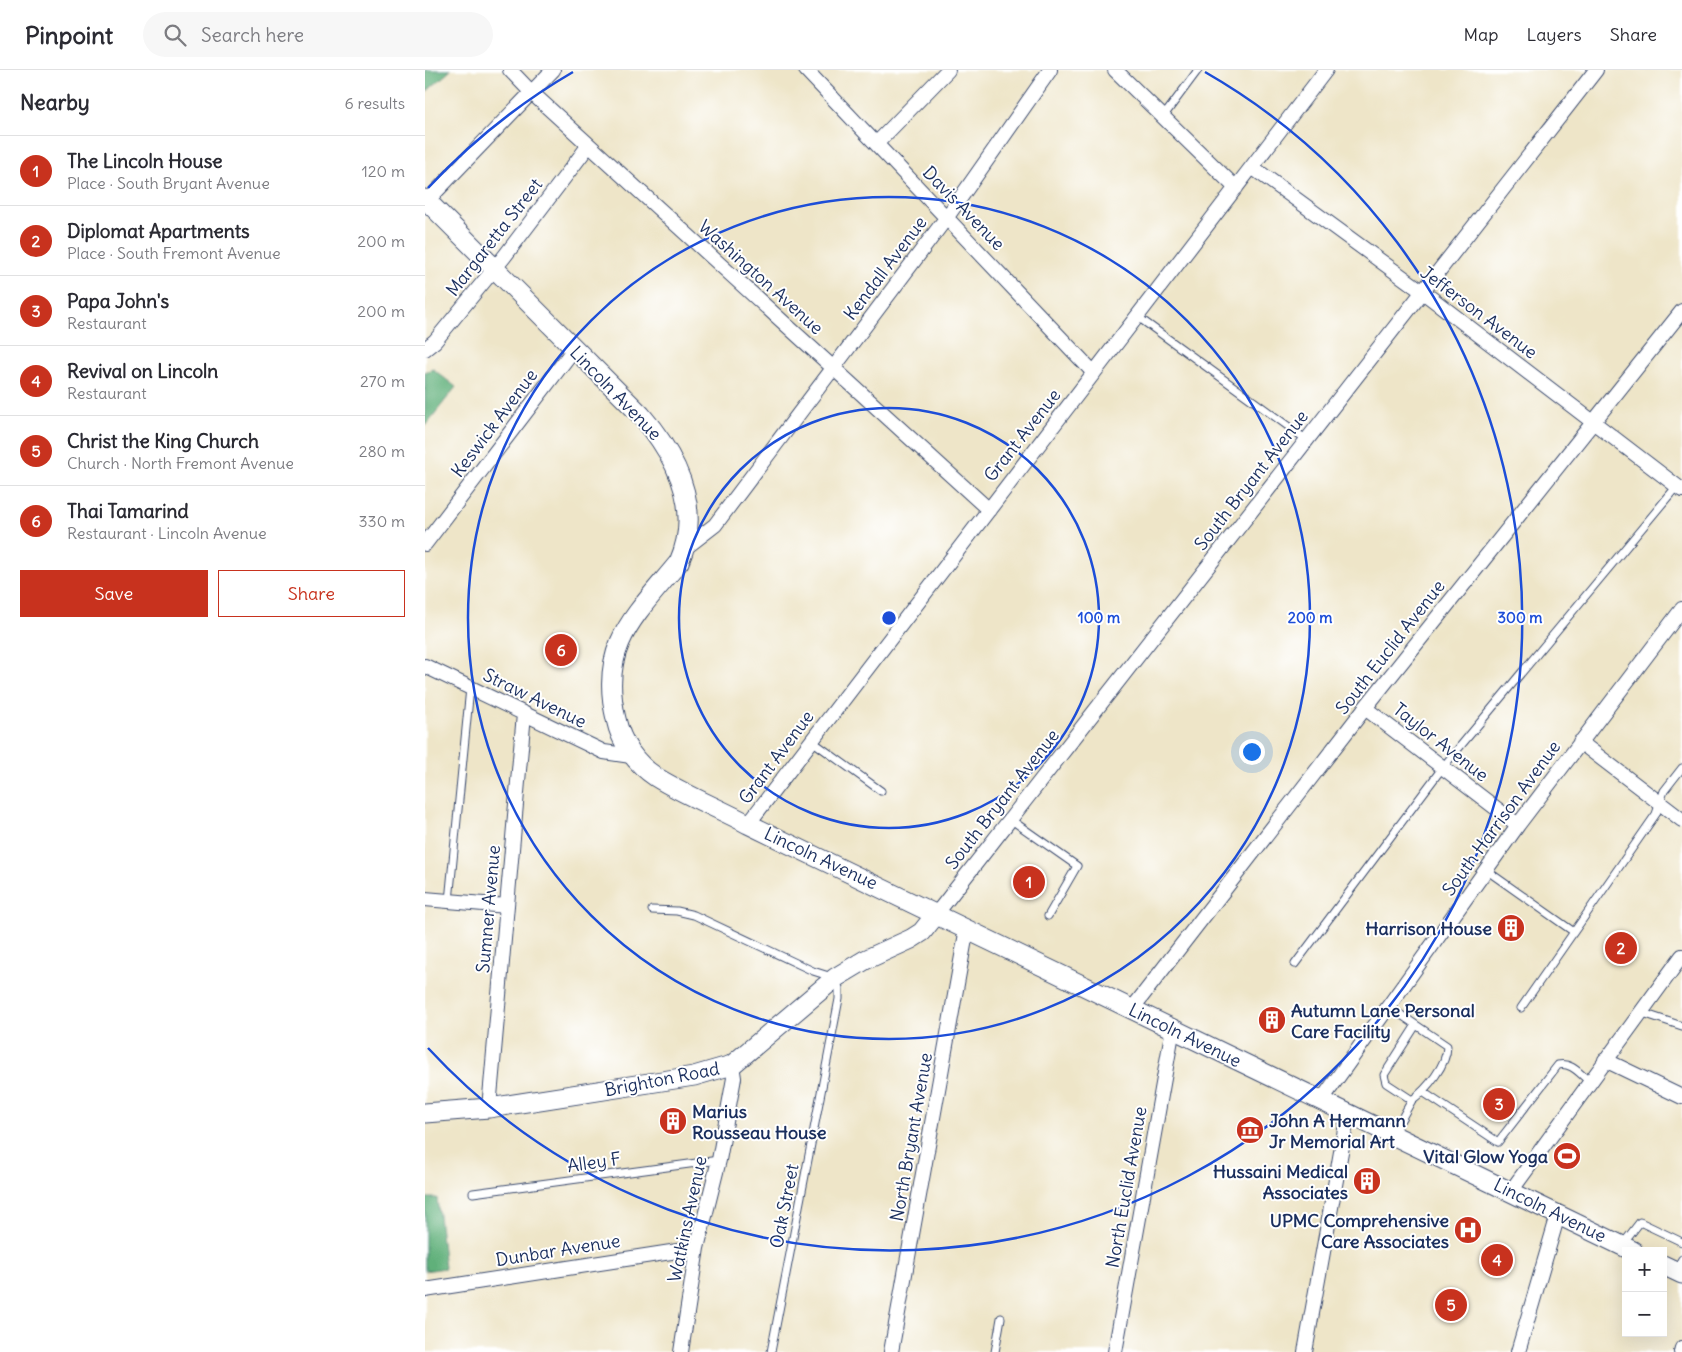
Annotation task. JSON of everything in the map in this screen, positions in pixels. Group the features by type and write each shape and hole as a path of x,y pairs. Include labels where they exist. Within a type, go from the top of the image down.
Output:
{"street":[{"name":"Washington Avenue","path":"510,70 532,93 989,510"},
{"path":"426,200 553,70"},
{"name":"Davis Avenue","path":"806,70 947,216 1094,373"},
{"path":"877,143 948,70"},
{"name":"Kendall Avenue","path":"685,549 715,525 947,216 1050,70"},
{"path":"1115,70 1236,188"},
{"name":"Grant Avenue","path":"748,824 1326,70"},
{"name":"South Bryant Avenue","path":"937,913 1596,70"},
{"name":"Margaretta Street","path":"425,349 435,341 495,268 589,145"},
{"name":"Jefferson Avenue","path":"1252,167 1423,292 1679,488"},
{"name":"Lincoln Avenue","path":"426,200 641,415 671,454 680,474 685,494 687,517 685,549 679,562 625,629 612,663 610,697 617,728 631,756 655,776 748,824 937,913 1131,1009 1626,1247"},
{"name":"South Euclid Avenue","path":"1131,1009 1365,708 1682,311"},
{"name":"Keswick Avenue","path":"425,544 574,349"},
{"name":"South Harrison Avenue","path":"1321,1101 1518,825 1682,609"},
{"name":"Straw Avenue","path":"425,666 604,752 631,756"},
{"name":"Taylor Avenue","path":"1365,708 1518,825"},
{"name":"Sumner Avenue","path":"489,1108 524,714"},
{"path":"1580,742 1682,820"},
{"path":"425,898 507,906"},
{"name":"Brighton Road","path":"425,1113 489,1108 694,1076 732,1065 835,978 865,960 922,932 937,913"},
{"name":"North Bryant Avenue","path":"891,1352 967,928"},
{"path":"1511,1191 1589,1081 1682,956"},
{"name":"North Euclid Avenue","path":"1115,1352 1173,1028"},
{"path":"1605,1060 1682,1097"},
{"name":"Watkins Avenue","path":"681,1352 697,1248 719,1160 734,1078 732,1065"},
{"path":"1305,1352 1348,1113"},
{"path":"1518,1352 1558,1215"},
{"name":"Dunbar Avenue","path":"425,1290 697,1248"},
{"path":"1681,1352 1682,1348"}],"lane":[{"path":"1163,117 1198,70"},
{"path":"1138,317 1307,440"},
{"path":"1295,964 1443,768 1679,488"},
{"path":"449,901 470,688"},
{"path":"811,741 881,791"},
{"path":"1521,1008 1656,814 1665,791 1682,768"},
{"path":"1010,819 1077,866 1048,916"},
{"path":"1486,870 1574,932"},
{"path":"652,910 694,914 813,971 835,978"},
{"name":"Oak Street","path":"771,1352 839,999 839,988 835,978"},
{"path":"1388,1006 1447,1046 1447,1055 1423,1092 1412,1100 1393,1134"},
{"path":"1640,1012 1682,1026"},
{"path":"1412,1100 1386,1083 1384,1076 1416,1025"},
{"path":"1423,1092 1498,1142 1551,1070 1558,1065 1565,1063 1572,1066 1589,1081"},
{"name":"Alley F","path":"473,1193 719,1160"},
{"path":"1628,1247 1641,1222 1682,1242"},
{"path":"995,1352 1001,1318"}],"green space":[{"path":"425,70 451,70 425,93"},
{"path":"433,369 456,387 425,426 425,372"},
{"path":"425,1198 437,1198 445,1268 425,1271"}],"place":[{"name":"Thai Tamarind","path":"561,650"},
{"name":"The Lincoln House","path":"1029,882"},
{"name":"Harrison House","path":"1511,928"},
{"name":"Diplomat Apartments","path":"1621,948"},
{"name":"Autumn Lane Personal Care Facility","path":"1272,1020"},
{"name":"Papa John's","path":"1499,1104"},
{"name":"Marius Rousseau House","path":"673,1121"},
{"name":"John A Hermann Jr Memorial Art","path":"1250,1130"},
{"name":"Vital Glow Yoga","path":"1567,1156"},
{"name":"Hussaini Medical Associates","path":"1367,1181"},
{"name":"UPMC Comprehensive Care Associates","path":"1468,1230"},
{"name":"Revival on Lincoln","path":"1497,1260"},
{"name":"Christ the King Church","path":"1451,1305"}]}
